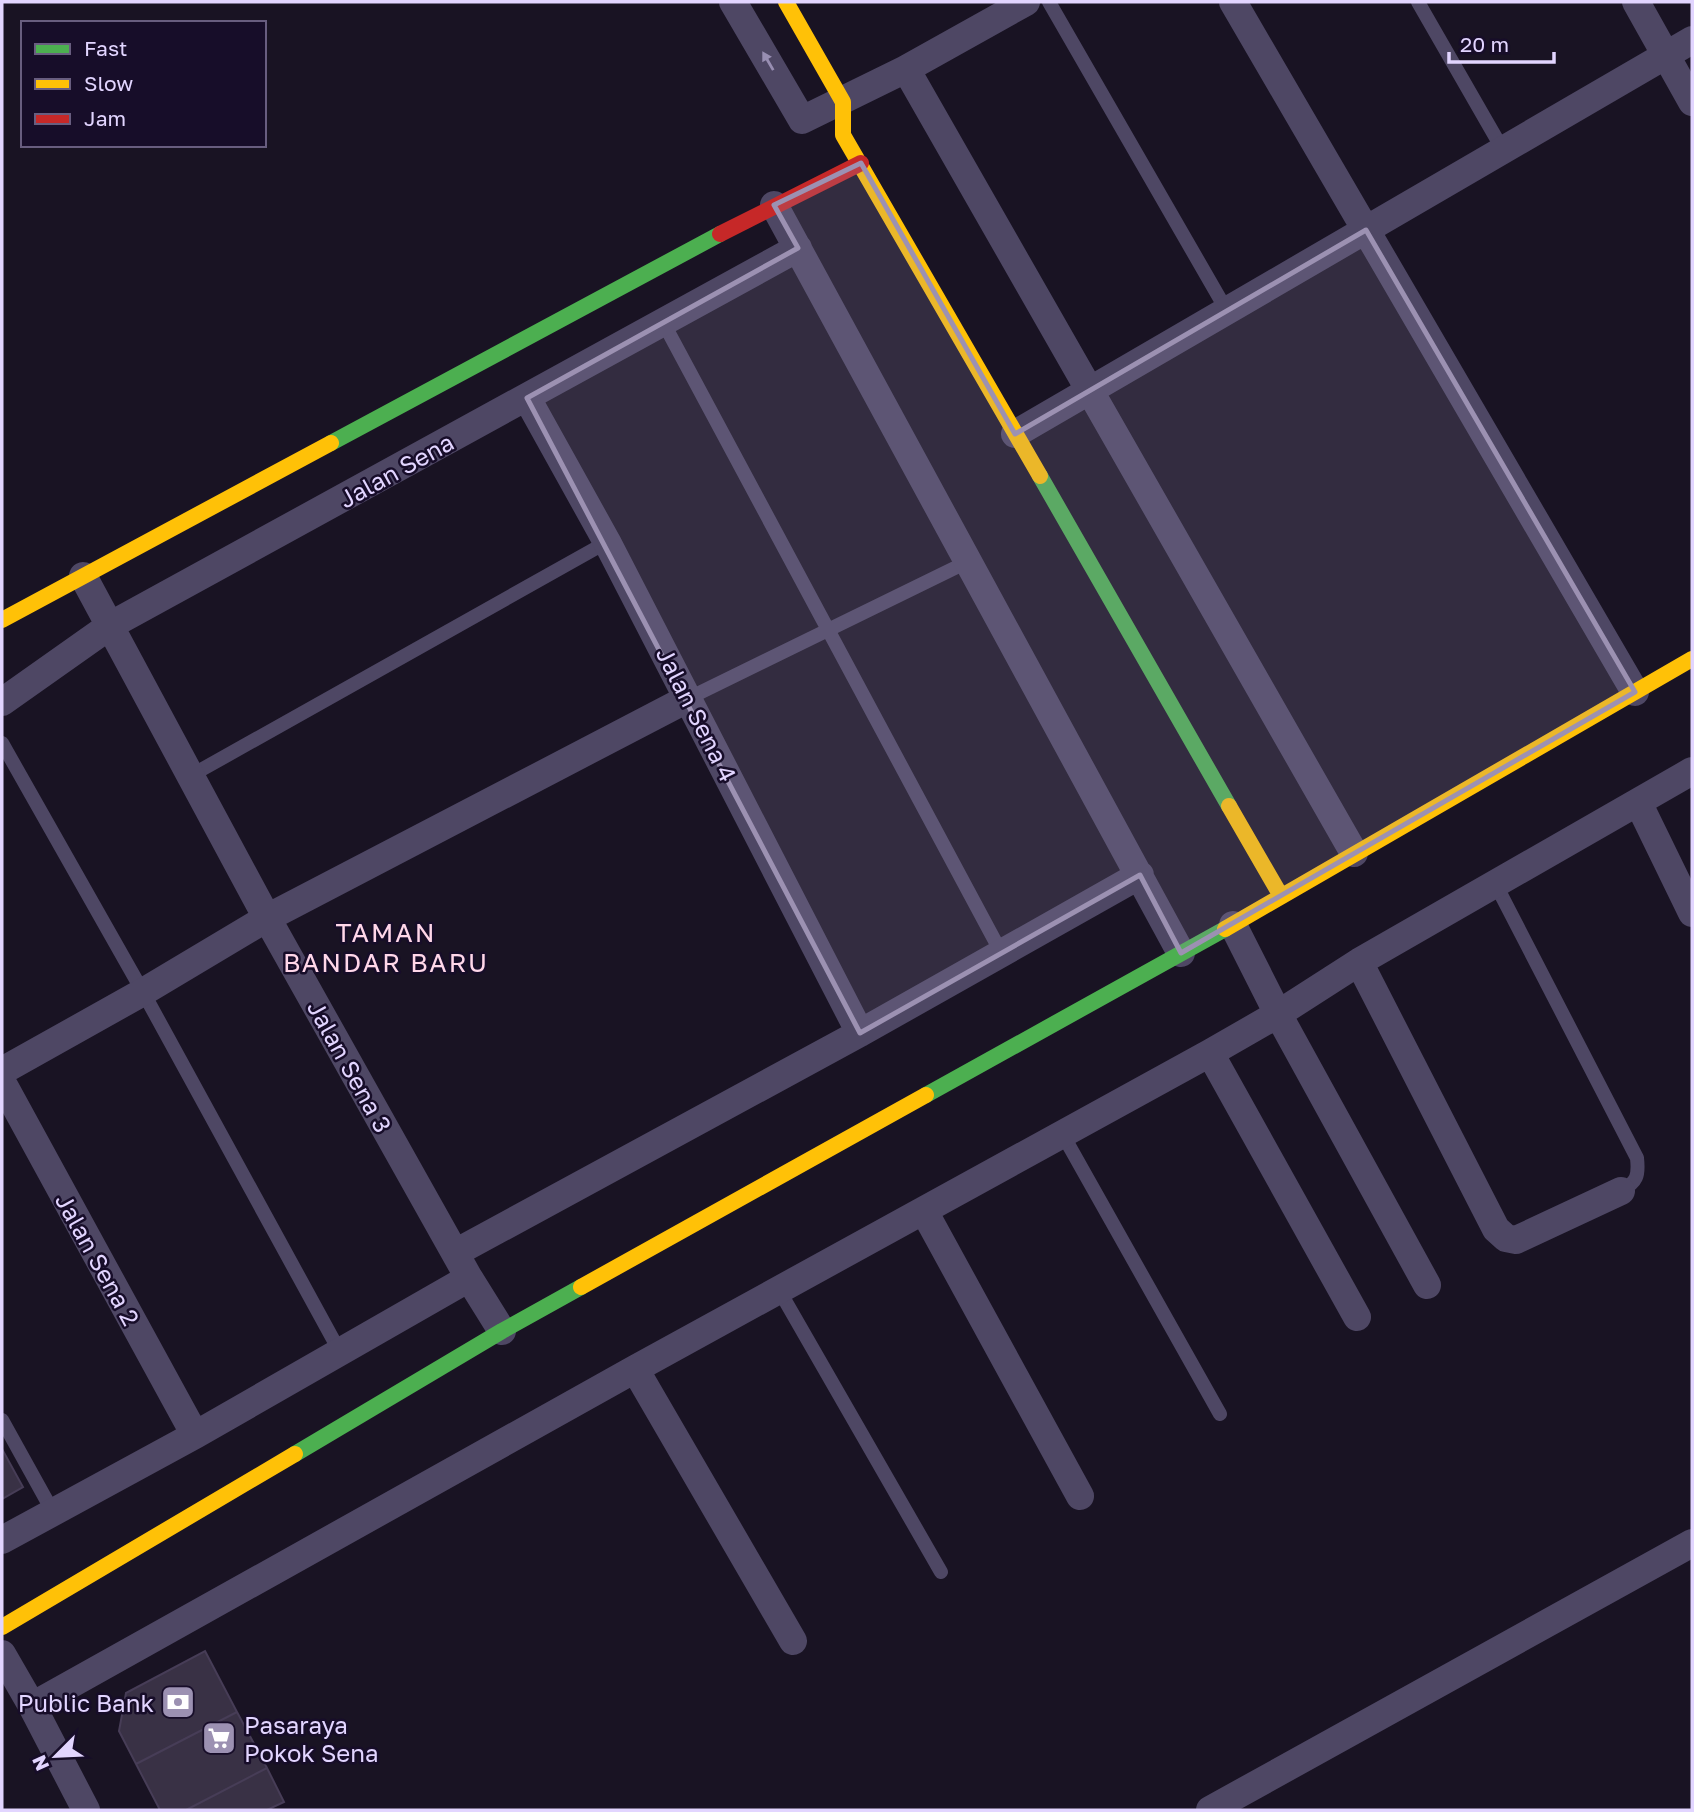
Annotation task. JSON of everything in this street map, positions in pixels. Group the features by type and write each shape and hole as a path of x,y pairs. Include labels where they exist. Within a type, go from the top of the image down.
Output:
{"street":[{"path":"733,2 802,120 844,135"},
{"path":"786,2 843,102 844,135 1281,896"},
{"path":"802,120 906,69 1026,2"},
{"path":"1233,2 1635,692"},
{"path":"1636,2 1692,102"},
{"path":"1015,434 1692,40"},
{"path":"906,69 1354,853"},
{"path":"2,620 774,205 861,163"},
{"path":"774,205 1181,953"},
{"name":"Jalan Sena","path":"2,702 111,625 798,248"},
{"name":"Jalan Sena 4","path":"527,398 689,698 860,1033"},
{"name":"Jalan Sena 3","path":"83,576 267,918 469,1278 502,1331"},
{"path":"2,1627 502,1331 1233,925 1692,659"},
{"path":"2,1071 267,918 689,698"},
{"path":"32,1706 635,1369 1210,1053 1278,1014 1359,962 1692,771"},
{"path":"1638,802 1692,913"},
{"path":"455,1253 860,1033 1139,875"},
{"path":"1233,925 1278,1014 1427,1286"},
{"path":"1359,962 1496,1229 1506,1238 1516,1240 1621,1191"},
{"path":"1210,1053 1357,1317"},
{"name":"Jalan Sena 2","path":"2,1082 195,1435"},
{"path":"924,1211 1080,1496"},
{"path":"2,1540 195,1435 469,1278"},
{"path":"635,1369 793,1641"},
{"path":"1210,1810 1692,1543"},
{"path":"2,1654 86,1810"}],"lane":[{"path":"1049,2 1227,311"},
{"path":"1418,2 1503,150"},
{"path":"663,322 1002,954"},
{"path":"192,775 607,542"},
{"path":"689,698 967,562"},
{"path":"2,743 341,1352"},
{"path":"1496,885 1637,1158 1639,1173 1635,1183 1621,1191"},
{"path":"1063,1135 1220,1414"},
{"path":"779,1290 941,1572"},
{"path":"2,1420 53,1512"}],"highlighted area":[{"path":"861,163 1015,434 1366,230 1635,692 1181,953 1140,875 860,1033 527,398 798,248 774,205"}],"building":[{"path":"2,1449 23,1487 2,1499"},
{"name":"Public Bank","path":"205,1651 237,1712 136,1764 119,1731 126,1693"},
{"name":"Pasaraya Pokok Sena","path":"237,1712 267,1768 186,1810 160,1810 136,1764"},
{"path":"267,1768 284,1802 267,1810 186,1810"}],"traffic: fast":[{"path":"331,443 720,234"},
{"path":"1040,476 1229,806"},
{"path":"926,1095 1225,929"},
{"path":"295,1454 581,1287"}],"traffic: slow":[{"path":"786,2 843,102 843,135 1040,476"},
{"path":"2,620 331,443"},
{"path":"1225,929 1692,659"},
{"path":"1229,806 1281,896"},
{"path":"581,1287 926,1095"},
{"path":"2,1627 295,1454"}],"traffic: jam":[{"path":"720,234 861,163"}],"place":[{"name":"Public Bank","path":"178,1702"},
{"name":"Pasaraya Pokok Sena","path":"219,1738"}],"district":[{"name":"TAMAN BANDAR BARU","path":"386,947"}]}
